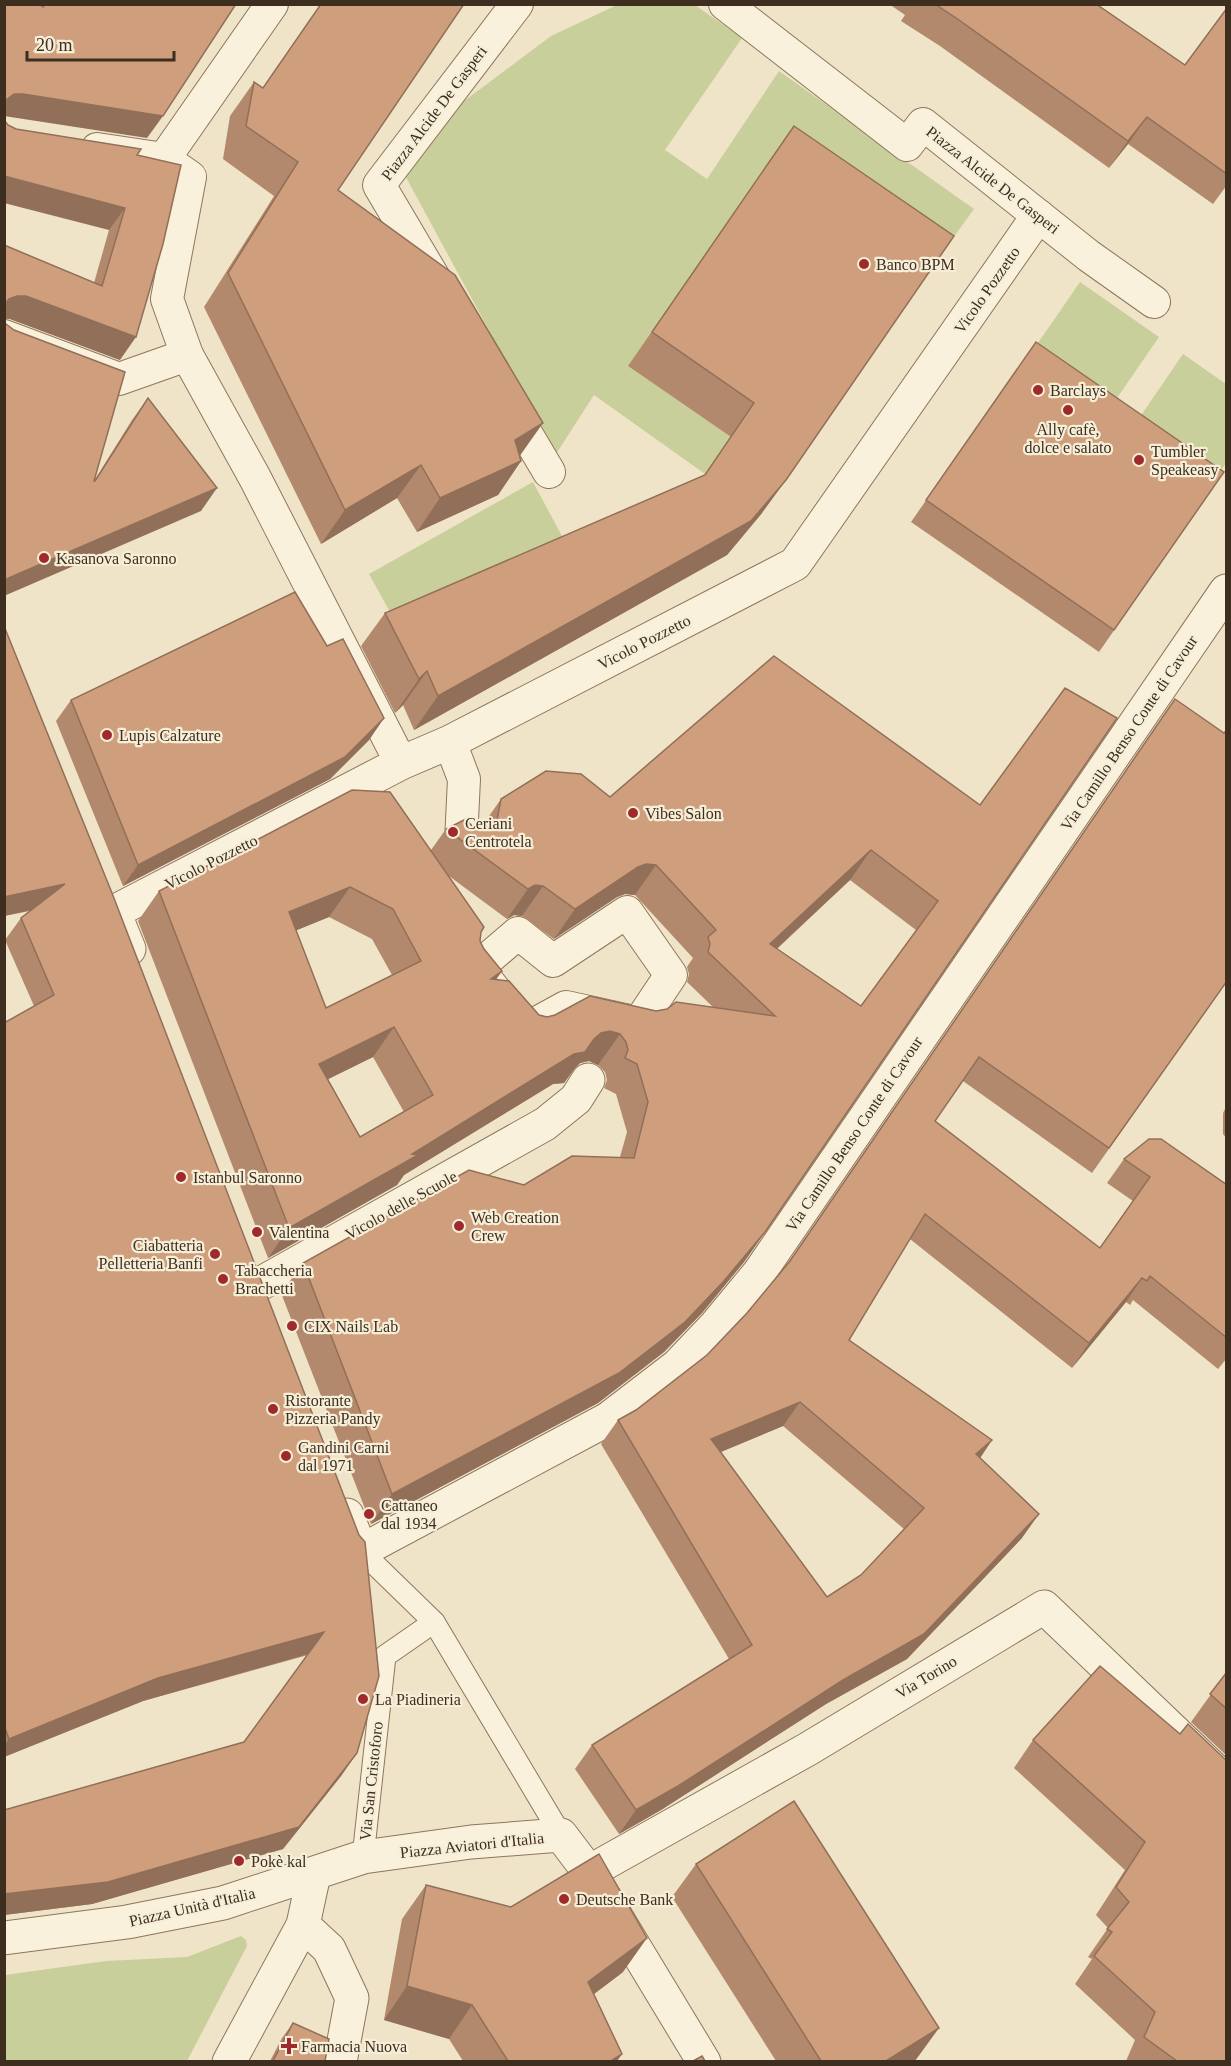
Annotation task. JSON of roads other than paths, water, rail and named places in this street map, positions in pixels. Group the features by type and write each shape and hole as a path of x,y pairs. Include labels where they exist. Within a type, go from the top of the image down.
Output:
{"street":[{"path":"164,159 272,4"},
{"name":"Piazza Alcide De Gasperi","path":"452,308 379,185 517,4"},
{"name":"Piazza Alcide De Gasperi","path":"725,4 907,145 923,124 1089,256 1154,302"},
{"path":"65,144 164,159 190,177 167,299 187,355 266,499 401,763"},
{"name":"Vicolo Pozzetto","path":"140,978 110,901 450,742 795,564 1038,216"},
{"path":"4,336 119,379 187,355"},
{"path":"495,380 549,472"},
{"name":"Via Camillo Benso Conte di Cavour","path":"361,1551 608,1419 677,1366 716,1325 766,1263 1227,591"},
{"path":"450,742 464,779 460,841"},
{"path":"627,912 671,975 639,1023 570,1014 526,1029 477,968 515,927 553,961 627,912"},
{"path":"515,927 570,1014"},
{"name":"Vicolo delle Scuole","path":"245,1252 262,1296 545,1124 576,1099 588,1080"},
{"path":"335,1485 361,1551"},
{"name":"Via Torino","path":"589,1872 808,1749 1044,1607 1227,1781"},
{"path":"561,1835 589,1872 704,2061"},
{"name":"Piazza Aviatori d'Italia","path":"314,1875 363,1857 471,1842 561,1835"},
{"path":"230,2061 303,1925 314,1875"},
{"name":"Piazza Unità d'Italia","path":"4,1938 127,1922 223,1903 314,1875"},
{"path":"303,1925 329,1949 352,1998 340,2061"}],"lane":[{"path":"361,1551 434,1622 561,1835"},
{"name":"Via San Cristoforo","path":"363,1857 385,1656 434,1622"}],"place":[{"name":"Banco BPM","path":"864,264"},
{"name":"Barclays","path":"1038,390"},
{"name":"Ally cafè, dolce e salato","path":"1068,410"},
{"name":"Tumbler Speakeasy","path":"1139,460"},
{"name":"Kasanova Saronno","path":"44,558"},
{"name":"Lupis Calzature","path":"107,735"},
{"name":"Vibes Salon","path":"633,813"},
{"name":"Ceriani Centrotela","path":"453,832"},
{"name":"Istanbul Saronno","path":"181,1177"},
{"name":"Web Creation Crew","path":"459,1226"},
{"name":"Valentina","path":"257,1232"},
{"name":"Ciabatteria Pelletteria Banfi","path":"215,1254"},
{"name":"Tabaccheria Brachetti","path":"223,1279"},
{"name":"CIX Nails Lab","path":"292,1326"},
{"name":"Ristorante Pizzeria Pandy","path":"273,1409"},
{"name":"Gandini Carni dal 1971","path":"286,1456"},
{"name":"Cattaneo dal 1934","path":"369,1514"},
{"name":"La Piadineria","path":"363,1699"},
{"name":"Pokè kal","path":"239,1861"},
{"name":"Deutsche Bank","path":"564,1899"},
{"name":"Farmacia Nuova","path":"289,2046"}]}
